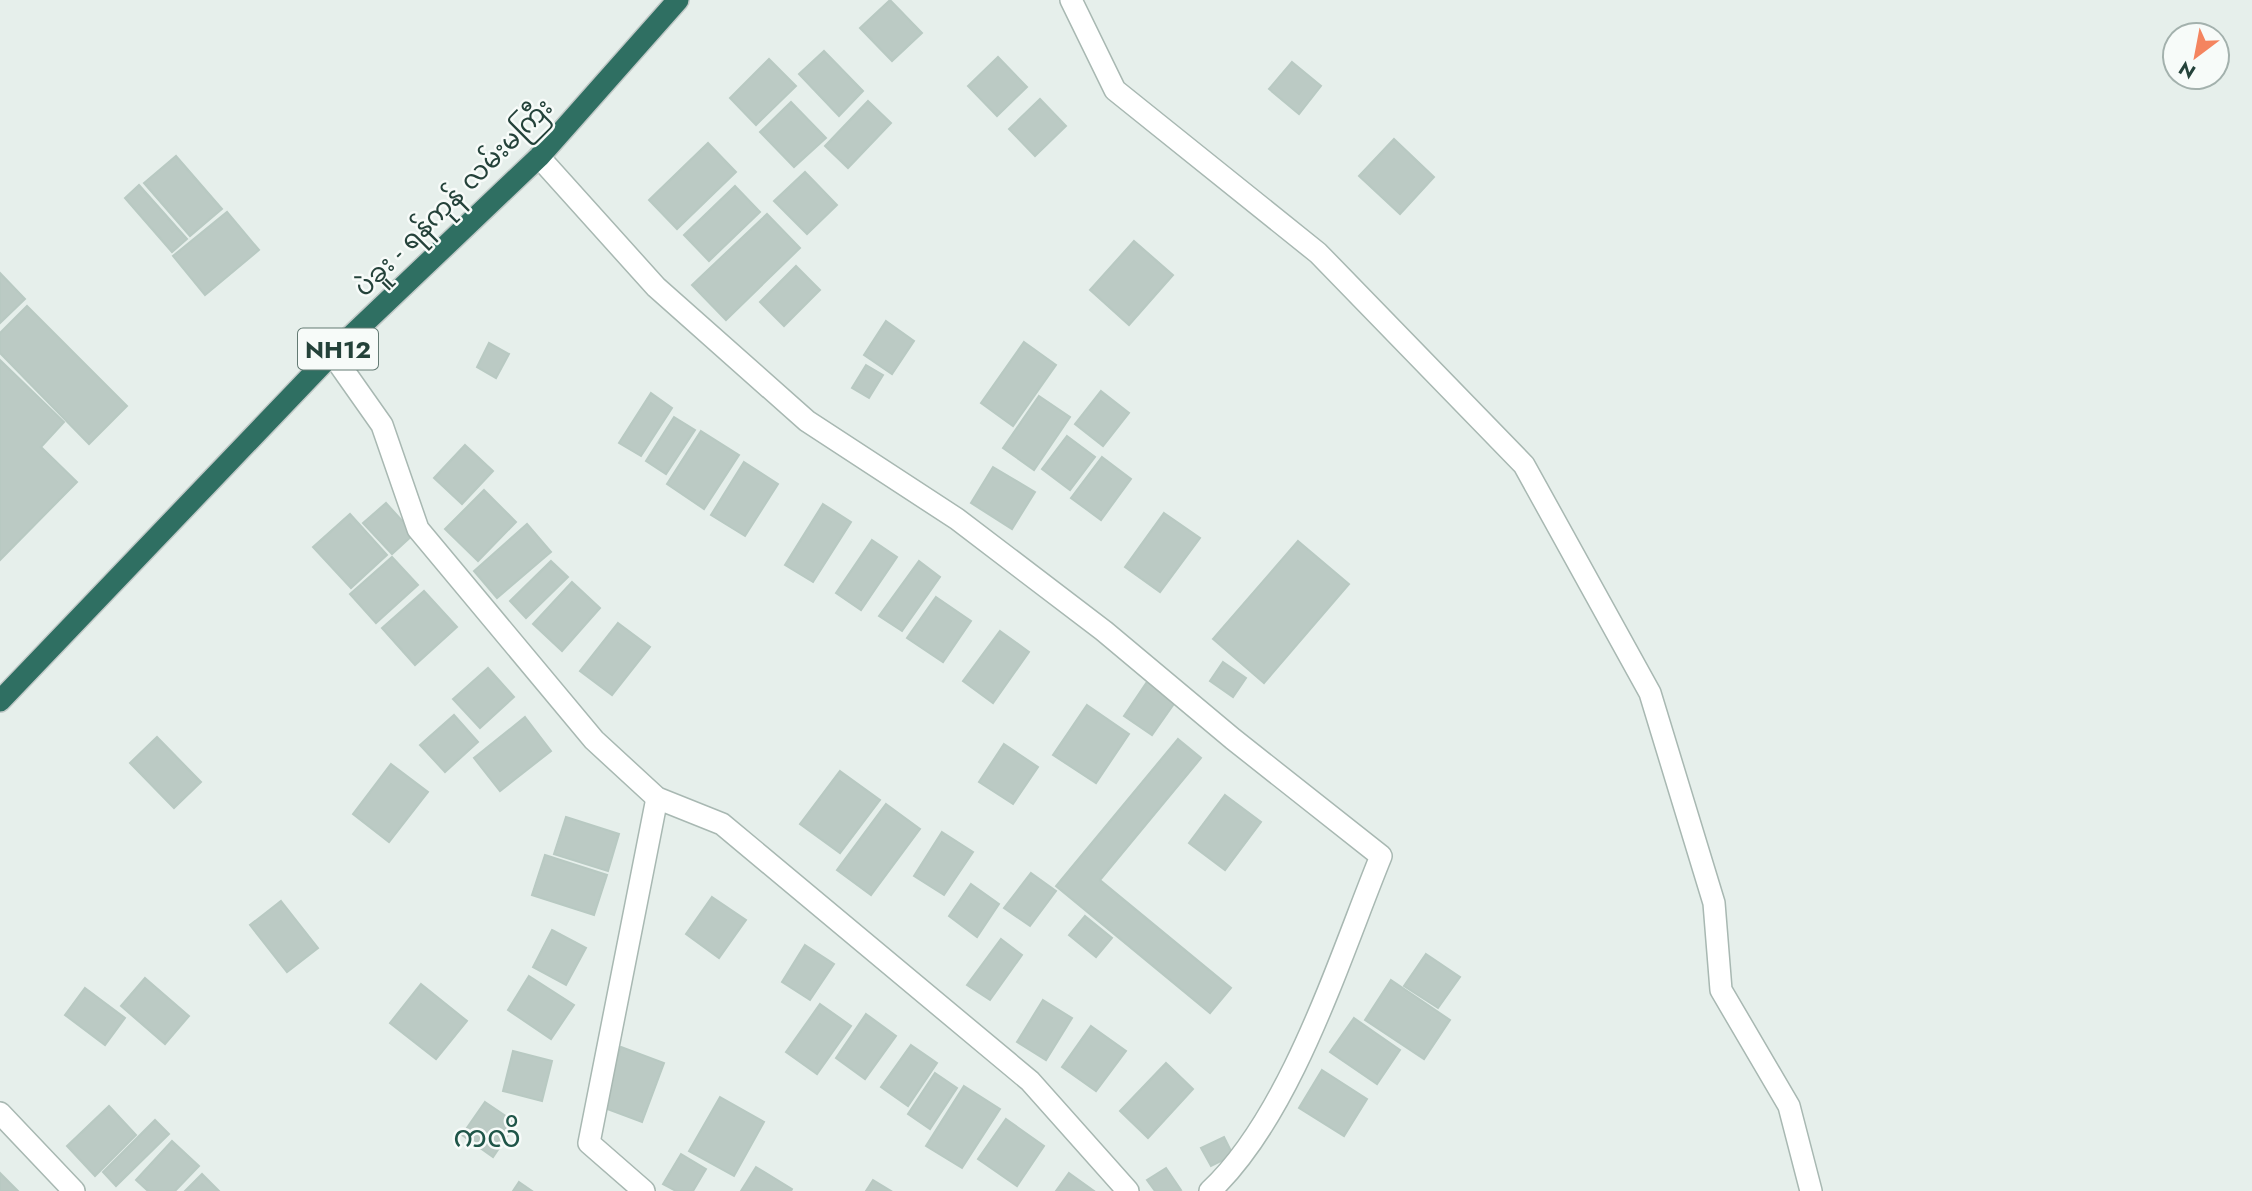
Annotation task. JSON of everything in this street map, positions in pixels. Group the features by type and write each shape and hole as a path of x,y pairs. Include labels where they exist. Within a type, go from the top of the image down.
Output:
{"highway":[{"name":"ပဲခူး - ရန်ကုန် လမ်းမကြီး","path":"0,701 332,354 539,157 678,0"}],"street":[{"path":"1071,0 1115,90 1318,253 1524,466 1650,693 1714,903 1721,990 1789,1106 1811,1191"},
{"path":"539,157 656,287 807,421 957,519 1104,631 1233,739 1381,856 1295,1069 1235,1168 1210,1191"},
{"path":"332,354 382,425 418,529 593,740 657,799 722,824 1030,1081 1128,1191"},
{"path":"644,1191 589,1143 657,799"},
{"path":"0,1112 74,1191"}],"building":[{"path":"890,0 922,33 892,61 860,28"},
{"path":"824,51 863,91 839,116 799,74"},
{"path":"998,57 1027,87 997,116 968,86"},
{"path":"769,59 796,86 756,125 730,98"},
{"path":"1292,62 1321,86 1299,114 1269,89"},
{"path":"1040,99 1066,126 1035,156 1009,129"},
{"path":"868,101 891,123 848,168 825,146"},
{"path":"791,102 826,138 794,167 760,132"},
{"path":"1394,139 1434,177 1400,214 1359,176"},
{"path":"708,143 736,172 677,229 649,200"},
{"path":"176,156 222,209 190,236 144,183"},
{"path":"805,172 837,205 807,234 774,201"},
{"path":"139,185 187,239 172,252 125,198"},
{"path":"735,186 760,212 709,261 684,235"},
{"path":"227,212 259,250 205,295 173,256"},
{"path":"767,214 800,248 726,320 692,285"},
{"path":"1134,241 1173,275 1129,325 1090,290"},
{"path":"796,266 820,290 784,326 760,302"},
{"path":"0,273 25,299 0,323"},
{"path":"27,306 127,406 89,444 0,353 0,333"},
{"path":"886,321 914,341 892,374 864,355"},
{"path":"1024,342 1056,365 1013,426 981,403"},
{"path":"489,343 509,354 496,378 477,367"},
{"path":"0,360 64,422 41,447 77,482 0,560"},
{"path":"866,365 883,375 869,398 852,388"},
{"path":"1101,391 1129,413 1103,446 1075,424"},
{"path":"651,393 672,408 641,456 619,443"},
{"path":"1039,396 1070,417 1034,470 1003,448"},
{"path":"674,417 695,430 666,474 646,461"},
{"path":"701,431 739,455 704,509 667,484"},
{"path":"1067,436 1095,457 1070,490 1042,469"},
{"path":"465,445 493,471 462,504 434,478"},
{"path":"1102,457 1131,479 1101,520 1071,498"},
{"path":"744,462 778,484 745,536 711,515"},
{"path":"993,467 1035,492 1012,529 971,503"},
{"path":"484,490 516,522 478,561 445,529"},
{"path":"386,503 414,534 392,554 363,523"},
{"path":"823,504 851,522 813,582 785,565"},
{"path":"1164,513 1200,538 1160,592 1125,567"},
{"path":"350,514 387,555 351,588 313,547"},
{"path":"527,524 551,552 497,598 474,571"},
{"path":"872,540 897,557 861,610 836,593"},
{"path":"1298,541 1349,584 1264,683 1213,639"},
{"path":"392,557 418,585 376,623 350,594"},
{"path":"551,561 568,577 526,618 510,601"},
{"path":"919,561 940,577 902,631 879,616"},
{"path":"572,582 600,608 562,651 533,624"},
{"path":"424,591 457,627 415,665 382,628"},
{"path":"936,597 971,621 943,662 907,638"},
{"path":"618,623 650,647 612,695 580,671"},
{"path":"1000,631 1029,652 993,703 963,681"},
{"path":"1223,662 1246,678 1233,697 1210,681"},
{"path":"488,668 514,697 480,728 453,699"},
{"path":"1149,679 1178,698 1152,735 1124,716"},
{"path":"1087,705 1129,734 1096,783 1053,755"},
{"path":"454,715 478,742 445,772 420,745"},
{"path":"525,717 551,751 500,791 474,758"},
{"path":"157,737 201,782 174,808 130,763"},
{"path":"1178,739 1201,758 1100,880 1231,988 1210,1013 1056,886"},
{"path":"1004,744 1038,767 1013,804 979,782"},
{"path":"391,764 428,792 389,842 353,814"},
{"path":"840,771 880,800 840,853 800,824"},
{"path":"1225,795 1261,822 1225,870 1189,843"},
{"path":"886,804 920,829 871,895 837,870"},
{"path":"566,817 619,834 608,871 554,854"},
{"path":"942,832 973,852 944,895 914,876"},
{"path":"545,855 607,875 594,915 532,895"},
{"path":"1031,873 1056,891 1030,926 1004,908"},
{"path":"971,884 999,904 977,937 949,916"},
{"path":"712,897 746,920 719,958 686,934"},
{"path":"281,901 318,948 287,972 250,925"},
{"path":"1085,916 1112,938 1096,957 1069,935"},
{"path":"552,930 586,948 566,985 533,967"},
{"path":"1001,939 1022,955 990,1000 967,985"},
{"path":"805,945 834,964 810,1000 782,982"},
{"path":"1426,954 1460,977 1438,1008 1404,986"},
{"path":"529,976 574,1005 551,1039 508,1010"},
{"path":"145,978 189,1016 165,1044 121,1006"},
{"path":"1391,980 1450,1020 1424,1059 1365,1020"},
{"path":"421,984 467,1021 436,1059 390,1023"},
{"path":"85,988 125,1018 105,1045 65,1015"},
{"path":"1043,1000 1072,1018 1046,1060 1017,1042"},
{"path":"820,1004 851,1026 817,1074 786,1052"},
{"path":"866,1014 896,1036 865,1079 836,1058"},
{"path":"1354,1018 1400,1050 1377,1084 1330,1052"},
{"path":"1091,1026 1126,1051 1096,1091 1062,1067"},
{"path":"911,1045 937,1063 908,1106 881,1087"},
{"path":"621,1047 664,1063 642,1122 599,1106"},
{"path":"513,1051 552,1061 542,1101 503,1091"},
{"path":"1166,1063 1193,1089 1148,1138 1120,1111"},
{"path":"1322,1070 1367,1099 1344,1136 1299,1108"},
{"path":"935,1073 957,1088 930,1129 908,1114"},
{"path":"964,1086 1000,1109 962,1168 926,1146"},
{"path":"720,1097 764,1122 734,1176 689,1151"},
{"path":"485,1102 516,1123 493,1157 462,1135"},
{"path":"109,1106 136,1135 95,1176 67,1146"},
{"path":"1006,1119 1044,1146 1017,1186 978,1159"},
{"path":"155,1120 169,1134 116,1186 103,1172"},
{"path":"1224,1137 1233,1155 1211,1166 1201,1148"},
{"path":"172,1141 199,1166 175,1191 148,1191 136,1180"},
{"path":"681,1154 706,1169 693,1191 676,1191 663,1184"},
{"path":"756,1167 792,1189 791,1191 741,1191"},
{"path":"1166,1168 1181,1190 1155,1191 1147,1180"},
{"path":"0,1173 18,1191 0,1191"},
{"path":"1069,1173 1094,1191 1056,1191"},
{"path":"202,1174 219,1191 185,1191"},
{"path":"873,1180 891,1191 866,1191"},
{"path":"519,1182 532,1191 513,1191"}],"district":[{"name":"ကလိ","path":"487,1136"}]}
